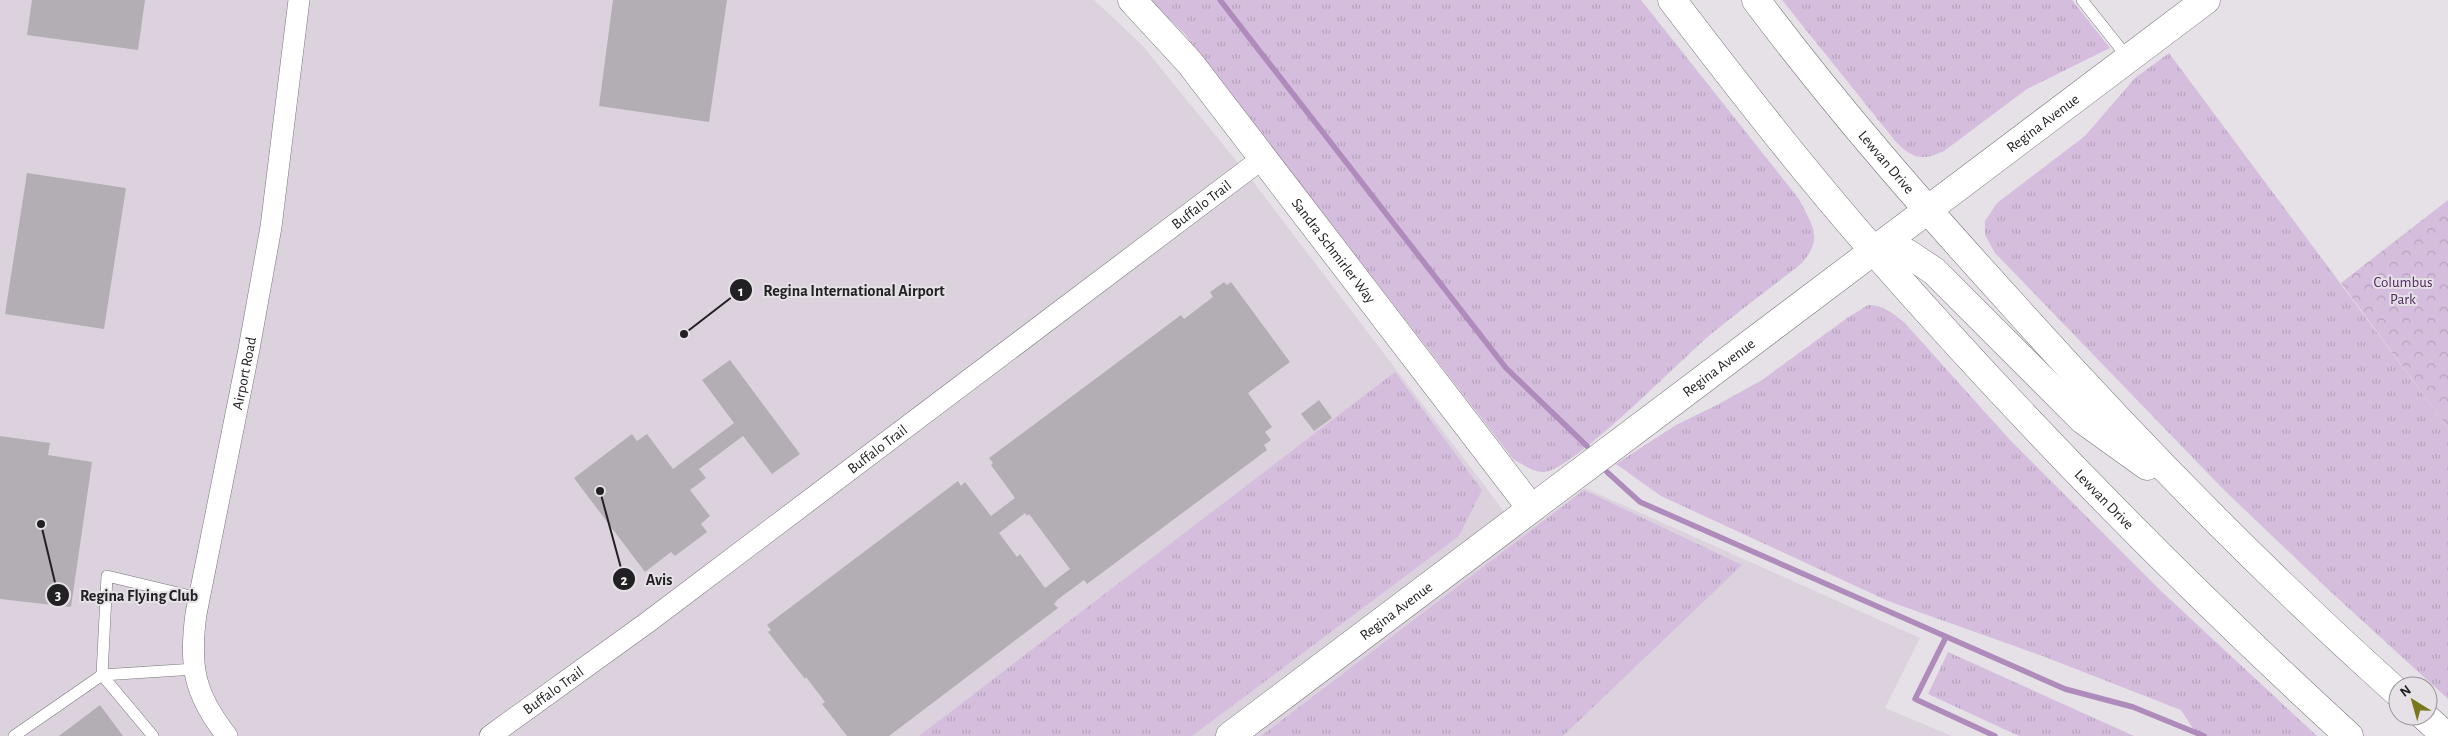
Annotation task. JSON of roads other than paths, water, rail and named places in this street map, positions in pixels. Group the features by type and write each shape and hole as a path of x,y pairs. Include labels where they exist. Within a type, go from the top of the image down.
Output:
{"main road":[{"name":"Sandra Schmirler Way","path":"1132,0 1190,62 1531,508"},
{"name":"Lewvan Drive","path":"1672,0 1779,136 1873,250 2128,526 2267,661 2349,736"},
{"name":"Lewvan Drive","path":"1756,0 1854,125 1926,210 2070,369 2187,493 2295,599 2388,684"},
{"name":"Regina Avenue","path":"1231,735 2206,0"},
{"name":"Lewvan Drive","path":"1873,250 1907,253 1934,272 2083,420 2123,450 2187,493"},
{"path":"2435,726 2446,736"}],"street":[{"name":"Airport Road","path":"226,736 211,716 197,682 192,648 199,598 249,349 271,227 300,0"},
{"name":"Buffalo Trail","path":"490,736 648,622 1263,158"}],"lane":[{"path":"2082,0 2128,58"},
{"path":"153,736 102,675 108,576 199,598"},
{"path":"14,736 102,675 195,669"}],"waterway":[{"path":"1220,0 1506,368 1587,446"},
{"path":"1607,472 1640,502 2065,689 2133,707 2204,736"},
{"path":"1946,637 1915,699 1995,736"}],"place":[{"name":"Regina International Airport","path":"684,334"},
{"name":"Avis","path":"600,491"},
{"name":"Regina Flying Club","path":"41,524"}],"park label":[{"name":"Columbus Park","path":"2403,290"}]}
